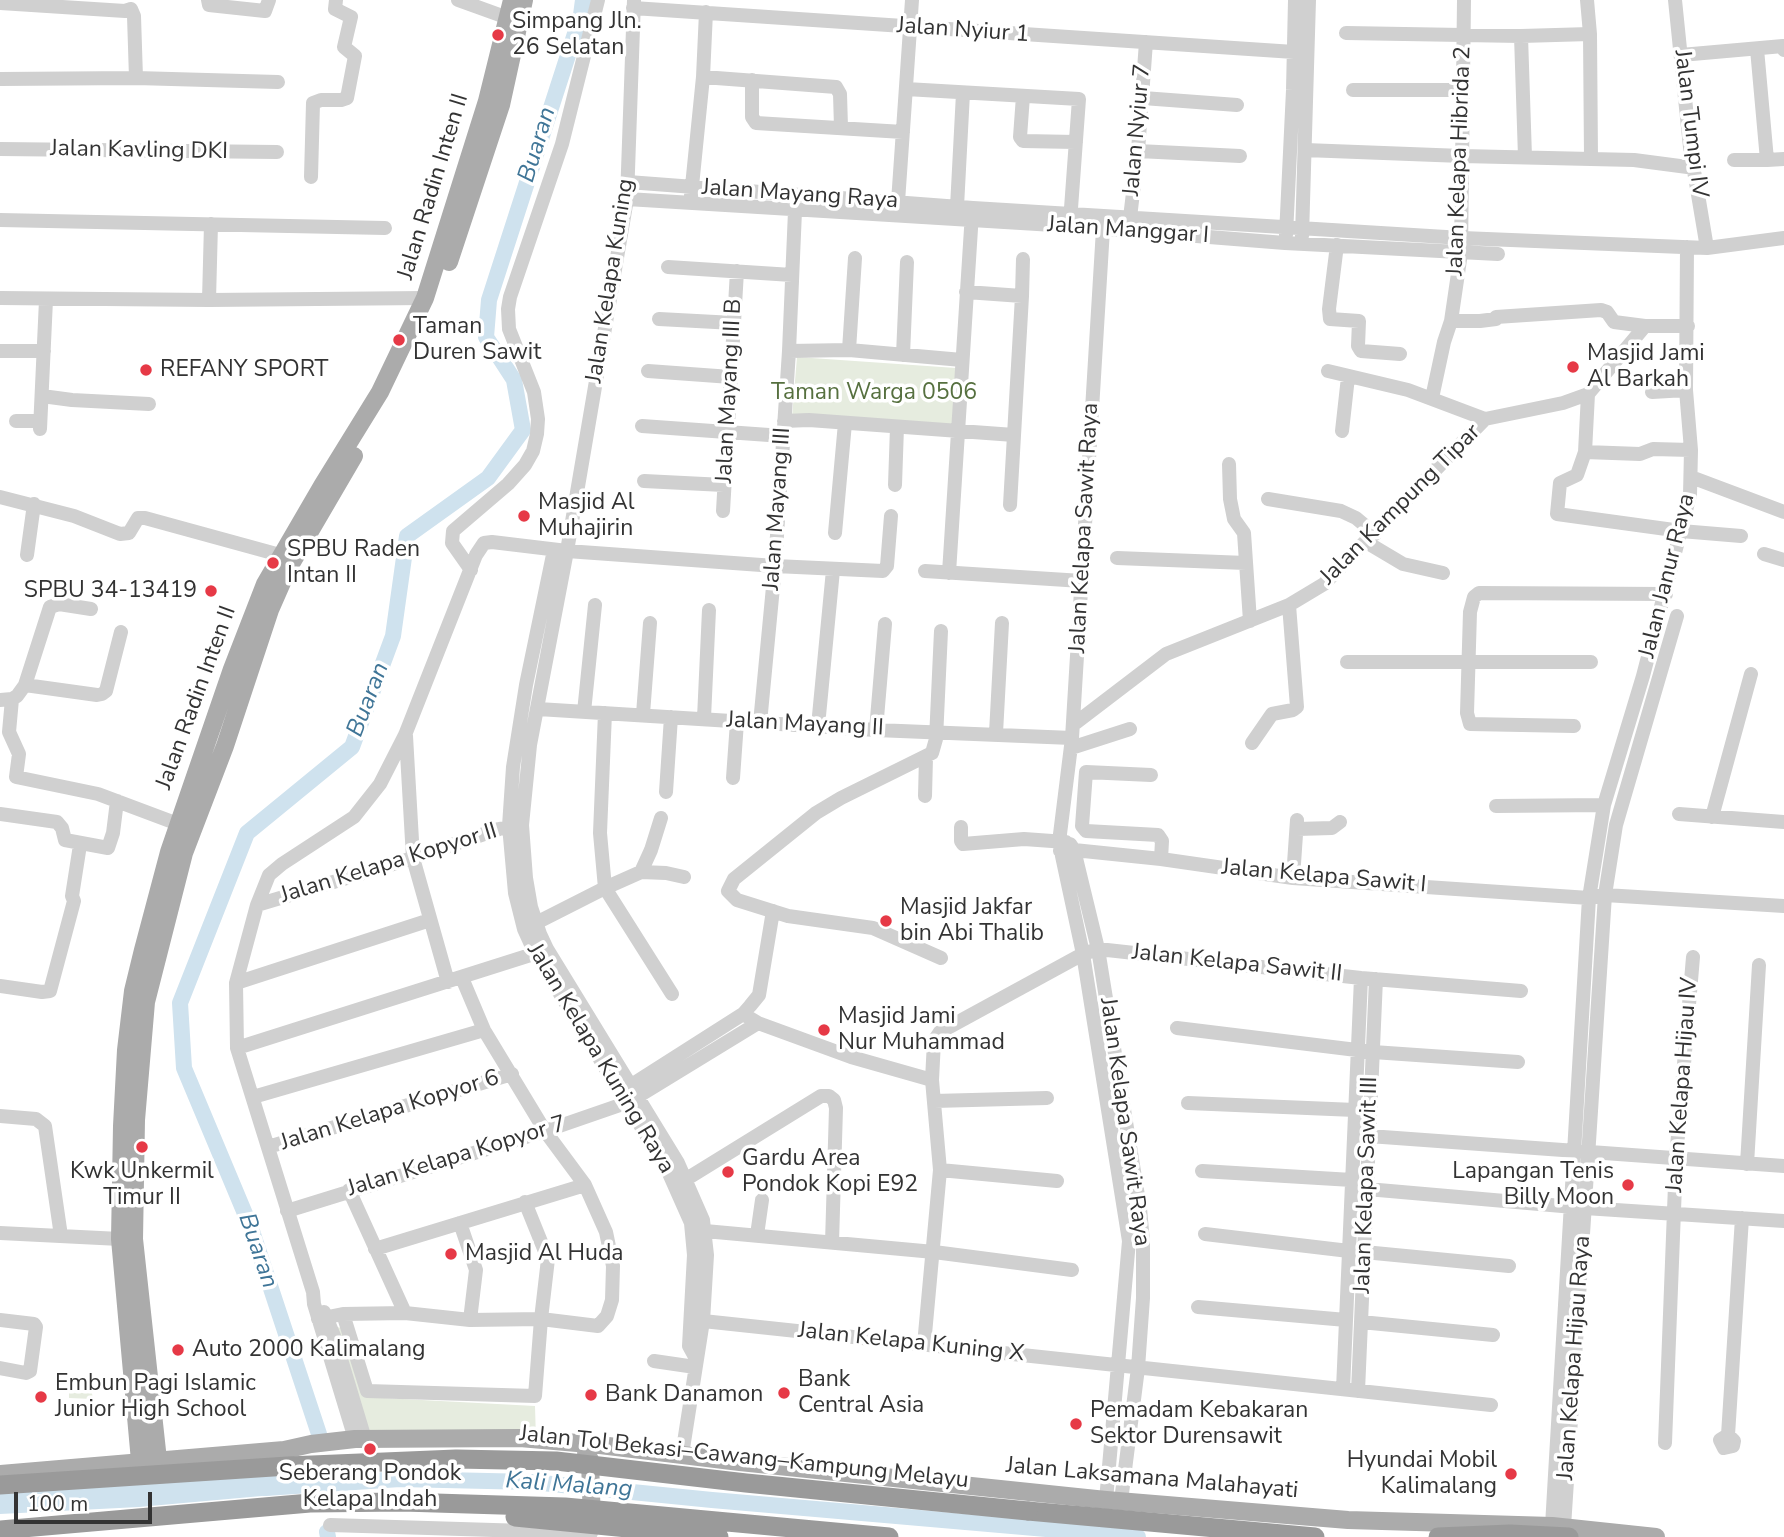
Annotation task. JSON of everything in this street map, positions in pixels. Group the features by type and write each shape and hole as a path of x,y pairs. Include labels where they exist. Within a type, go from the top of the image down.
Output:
{"highway":[{"name":"Jalan Tol Bekasi–Cawang–Kampung Melayu","path":"0,1485 288,1466 445,1459 556,1461 746,1483 1315,1537"},
{"path":"404,1502 567,1523 719,1537"},
{"path":"0,1530 310,1503 404,1502 565,1507 889,1537"},
{"path":"1438,1537 1562,1530"}],"main road":[{"name":"Jalan Radin Inten II","path":"149,1457 120,1239 122,1109 133,991 178,824 265,584 380,392 425,298 494,103 512,0"},
{"name":"Jalan Radin Inten II","path":"145,1424 134,1239 136,1120 146,1002 184,853 225,746 270,610 288,569 421,336 471,200 494,103 524,0"},
{"path":"117,1456 145,1424 165,1445 183,1450"},
{"path":"0,1475 149,1457 284,1450 360,1439 471,1437 580,1443 594,1456 592,1525 627,1537"},
{"path":"0,1465 117,1456 149,1457 183,1450 284,1442 311,1444"},
{"name":"Jalan Laksamana Malahayati","path":"594,1456 682,1455 1114,1501 1337,1519 1647,1536"}],"street":[{"path":"208,0 209,5 266,11 269,0"},
{"path":"311,177 313,103 347,98 354,62 354,54 344,47 351,19 335,9 336,0"},
{"path":"458,0 508,18"},
{"path":"471,570 452,543 453,531 508,484 525,465 533,451 537,434 534,392 509,329 508,309 562,144 598,0"},
{"path":"898,202 912,0"},
{"path":"1285,243 1295,0"},
{"path":"1302,244 1309,0"},
{"name":"Jalan Kelapa Hibrida 2","path":"1432,398 1451,321 1462,245 1461,90 1464,0"},
{"path":"1587,0 1590,34 1591,158"},
{"name":"Jalan Tumpi IV","path":"1675,0 1690,147 1707,248"},
{"path":"0,3 125,11 132,5"},
{"name":"Jalan Nyiur 1","path":"634,4 910,27 1294,52"},
{"name":"Jalan Kelapa Kuning","path":"560,551 627,199 634,4"},
{"path":"132,5 136,78"},
{"path":"690,205 703,77 706,12"},
{"path":"1346,33 1521,36 1590,34"},
{"path":"1521,36 1524,158"},
{"name":"Jalan Nyiur 7","path":"1129,224 1143,98 1146,42"},
{"path":"1681,55 1784,47"},
{"path":"1757,49 1767,160"},
{"path":"703,77 836,87 840,94 841,127"},
{"path":"0,79 136,78 278,82"},
{"path":"752,80 752,117 755,122 903,132"},
{"path":"906,89 1079,99 1070,220"},
{"path":"1353,90 1461,90"},
{"path":"957,206 963,93"},
{"path":"1023,96 1020,137 1023,141 1076,142"},
{"path":"1143,98 1237,105"},
{"name":"Jalan Kavling DKI","path":"0,149 277,152"},
{"path":"1305,150 1591,158 1695,167"},
{"path":"1138,151 1240,156"},
{"path":"1734,160 1784,159"},
{"name":"Jalan Mayang Raya","path":"628,182 957,206 972,215"},
{"name":"Jalan Mayang Raya","path":"627,199 796,211 972,215"},
{"name":"Jalan Mayang III","path":"760,723 775,566 796,211"},
{"path":"949,573 972,215"},
{"name":"Jalan Manggar I","path":"972,215 1129,224 1286,227 1462,245"},
{"path":"0,220 385,228"},
{"name":"Jalan Manggar I","path":"1070,220 1103,229 1129,224 1285,243 1462,245"},
{"path":"209,300 211,225"},
{"name":"Jalan Kelapa Sawit Raya","path":"1103,229 1072,737 1062,826 1129,1241 1110,1464 1114,1501"},
{"path":"1462,245 1707,248 1784,238"},
{"path":"1337,245 1330,319 1359,321 1358,346 1361,351 1400,354"},
{"path":"1462,245 1498,254"},
{"name":"Jalan Janur Raya","path":"1589,898 1604,805 1666,594 1690,495 1691,450 1686,390 1687,247"},
{"path":"849,350 855,258"},
{"path":"1010,505 1023,259"},
{"path":"903,355 908,262"},
{"path":"668,267 792,275"},
{"name":"Jalan Mayang III B","path":"723,511 737,271"},
{"path":"966,292 1022,296"},
{"path":"0,298 425,298"},
{"path":"16,421 40,425 46,300"},
{"path":"1451,321 1480,321 1496,317 1601,310 1614,322 1645,326 1688,326"},
{"path":"659,318 734,323"},
{"path":"1645,326 1588,394 1585,452 1577,475 1560,483 1557,514 1681,531 1741,536"},
{"path":"789,351 849,350 962,360"},
{"path":"0,351 44,351"},
{"path":"648,371 731,377"},
{"path":"1328,371 1408,390 1485,419"},
{"path":"1342,431 1348,377"},
{"path":"1652,392 1686,390"},
{"name":"Jalan Kampung Tipar","path":"1072,737 1158,658 1289,605 1324,584 1485,419 1563,403 1588,394"},
{"path":"42,396 149,404"},
{"path":"642,426 727,432 784,429 809,420 1014,435"},
{"path":"835,533 845,423"},
{"path":"895,485 897,426"},
{"path":"1585,452 1640,454 1653,450 1691,450"},
{"path":"1229,464 1230,499 1234,519 1244,533 1250,621"},
{"path":"1690,477 1784,512"},
{"path":"644,481 724,485"},
{"path":"0,497 74,516 120,534 129,533 138,518 145,518 280,555"},
{"path":"1268,499 1341,511 1356,518 1370,538 1403,564 1443,573"},
{"path":"27,555 34,504"},
{"path":"360,1439 237,1048 236,983 265,883 274,870 343,826 361,810 380,784 405,735 481,545 488,542 560,551 833,570 885,570 891,516"},
{"name":"Jalan Kelapa Kuning Raya","path":"541,952 516,826 538,709 560,551"},
{"name":"Jalan Kelapa Kuning Raya","path":"560,551 519,721 513,767 517,902 524,929 678,1163 680,1183 691,1223 694,1255 689,1346 695,1363"},
{"path":"1765,554 1784,560"},
{"path":"1117,558 1245,563"},
{"path":"818,726 833,570"},
{"path":"925,571 1082,581"},
{"path":"1574,726 1470,724 1467,713 1470,612 1474,597 1479,593 1666,594"},
{"path":"91,609 60,604 50,607 25,685 6,700 9,732 19,754 16,776 99,794 178,824"},
{"path":"584,712 594,605"},
{"path":"1252,744 1272,714 1297,707 1289,605"},
{"path":"704,718 709,610"},
{"name":"Jalan Janur Raya","path":"1605,895 1616,825 1677,616"},
{"path":"643,714 650,623"},
{"path":"996,733 1002,623"},
{"path":"876,730 885,624"},
{"path":"941,631 936,732 932,752 857,789 816,813 730,882 728,891 732,898 798,918 865,926 941,958"},
{"path":"25,685 102,694 106,691 121,632"},
{"path":"1347,662 1591,662"},
{"path":"1712,817 1751,674"},
{"name":"Jalan Mayang II","path":"538,709 876,730 1072,737"},
{"path":"605,713 600,832 605,888 672,994"},
{"path":"666,792 671,717"},
{"path":"733,778 737,722"},
{"path":"1072,737 1130,729"},
{"path":"323,1318 343,1314 405,1313 470,1320 541,1319 598,1326 607,1316 612,1300 611,1252 606,1232 585,1185 545,1131 452,981 430,920 413,858 405,735"},
{"path":"925,796 926,757"},
{"path":"1069,772 1151,775"},
{"path":"1086,772 1082,826 1084,830 1158,835 1162,841 1161,859"},
{"path":"0,814 60,824 64,839 80,845 109,848 117,801"},
{"path":"1496,806 1604,805"},
{"path":"1679,814 1784,822"},
{"path":"641,872 661,818"},
{"path":"1293,878 1297,825 1332,828 1340,822"},
{"name":"Jalan Kelapa Kopyor II","path":"257,905 516,826"},
{"name":"Jalan Kelapa Sawit I","path":"961,827 963,844 1024,839 1293,878 1589,898 1605,895 1784,906"},
{"path":"0,986 50,991 74,901 72,897 80,845"},
{"name":"Jalan Kelapa Sawit Raya","path":"1065,846 1098,949 1140,1208 1143,1242 1143,1297 1138,1368 1125,1465 1114,1501"},
{"path":"536,923 641,872 684,877"},
{"name":"Jalan Kelapa Hijau Raya","path":"1562,1530 1562,1452 1577,1207 1605,895"},
{"name":"Jalan Kelapa Hijau Raya","path":"1581,1152 1589,898"},
{"path":"631,1095 743,1014 759,995 773,911"},
{"path":"236,983 430,920"},
{"path":"924,1345 940,1170 932,1080 934,1041 940,1032 1083,954 1098,949"},
{"name":"Jalan Kelapa Sawit II","path":"1098,949 1368,978 1521,991"},
{"path":"237,1048 541,952"},
{"name":"Jalan Kelapa Hijau IV","path":"1665,1443 1676,1159 1693,957"},
{"path":"1747,1164 1759,965"},
{"name":"Jalan Kelapa Sawit III","path":"1350,1390 1357,1252 1367,1189 1369,1136 1365,1051 1368,978"},
{"path":"743,1014 758,1023 851,1056 932,1080"},
{"path":"631,1095 758,1023"},
{"path":"1177,1028 1365,1051 1518,1062"},
{"path":"253,1097 484,1030"},
{"name":"Jalan Kelapa Sawit III","path":"1357,1252 1352,1180 1355,1110 1365,1051"},
{"name":"Jalan Kelapa Kopyor 6","path":"268,1147 512,1074"},
{"name":"Jalan Kelapa Kopyor 7","path":"287,1211 545,1131 631,1095"},
{"path":"680,1183 821,1096 829,1096 835,1100 836,1108 832,1243"},
{"path":"934,1101 1048,1098"},
{"path":"1188,1103 1355,1110"},
{"path":"0,1116 39,1120 45,1126 61,1236"},
{"path":"1369,1136 1784,1166"},
{"path":"940,1170 1057,1181"},
{"path":"1202,1171 1352,1180"},
{"name":"Jalan Kelapa Kuning Raya","path":"680,1183 704,1220 707,1255 703,1321 682,1455"},
{"path":"375,1249 585,1185"},
{"path":"1367,1189 1784,1221"},
{"path":"349,1190 405,1313"},
{"path":"757,1235 762,1200"},
{"path":"343,1314 367,1391 519,1397 532,1397 537,1394 541,1319 548,1259 525,1202"},
{"path":"1728,1435 1742,1218"},
{"path":"460,1223 476,1270 470,1320"},
{"path":"705,1231 934,1252 1072,1270"},
{"path":"0,1233 120,1239"},
{"path":"1205,1234 1509,1266"},
{"path":"1198,1307 1493,1335"},
{"path":"0,1320 34,1324 36,1327 30,1371 26,1373 0,1367"},
{"name":"Jalan Kelapa Kuning X","path":"703,1321 1492,1405"},
{"path":"654,1361 695,1363"},
{"path":"1110,1464 1125,1465"},
{"path":"330,1525 414,1532 592,1525"}],"green space":[{"name":"Taman Warga 0506","path":"797,357 956,368 952,428 792,417"},
{"path":"331,1326 342,1328 365,1397 535,1406 536,1440 365,1439"},
{"path":"69,1382 90,1382 93,1399 69,1398"}],"water":[{"path":"286,1467 284,1494 139,1507 0,1514 0,1485"}],"waterway":[{"name":"Buaran","path":"319,1434 251,1228 184,1068 180,1003 247,833 352,747 393,636 407,536 488,478 523,430 514,380 486,337 489,300 581,15 583,0"},
{"name":"Kali Malang","path":"265,1488 400,1479 532,1482 1138,1537"},
{"name":"Buaran","path":"327,1532 328,1537"}],"place":[{"name":"Simpang Jln. 26 Selatan","path":"498,35"},
{"name":"Taman Duren Sawit","path":"399,340"},
{"name":"Masjid Jami Al Barkah","path":"1573,367"},
{"name":"REFANY SPORT","path":"146,370"},
{"name":"Masjid Al Muhajirin","path":"524,516"},
{"name":"SPBU Raden Intan II","path":"273,563"},
{"name":"SPBU 34-13419","path":"211,591"},
{"name":"Masjid Jakfar bin Abi Thalib","path":"886,921"},
{"name":"Masjid Jami Nur Muhammad","path":"824,1030"},
{"name":"Kwk Unkermil Timur II","path":"142,1147"},
{"name":"Gardu Area Pondok Kopi E92","path":"728,1172"},
{"name":"Lapangan Tenis Billy Moon","path":"1628,1185"},
{"name":"Masjid Al Huda","path":"451,1254"},
{"name":"Auto 2000 Kalimalang","path":"178,1350"},
{"name":"Bank Central Asia","path":"784,1393"},
{"name":"Bank Danamon","path":"591,1395"},
{"name":"Embun Pagi Islamic Junior High School","path":"41,1397"},
{"name":"Pemadam Kebakaran Sektor Durensawit","path":"1076,1424"},
{"name":"Seberang Pondok Kelapa Indah","path":"370,1449"},
{"name":"Hyundai Mobil Kalimalang","path":"1511,1474"}]}
